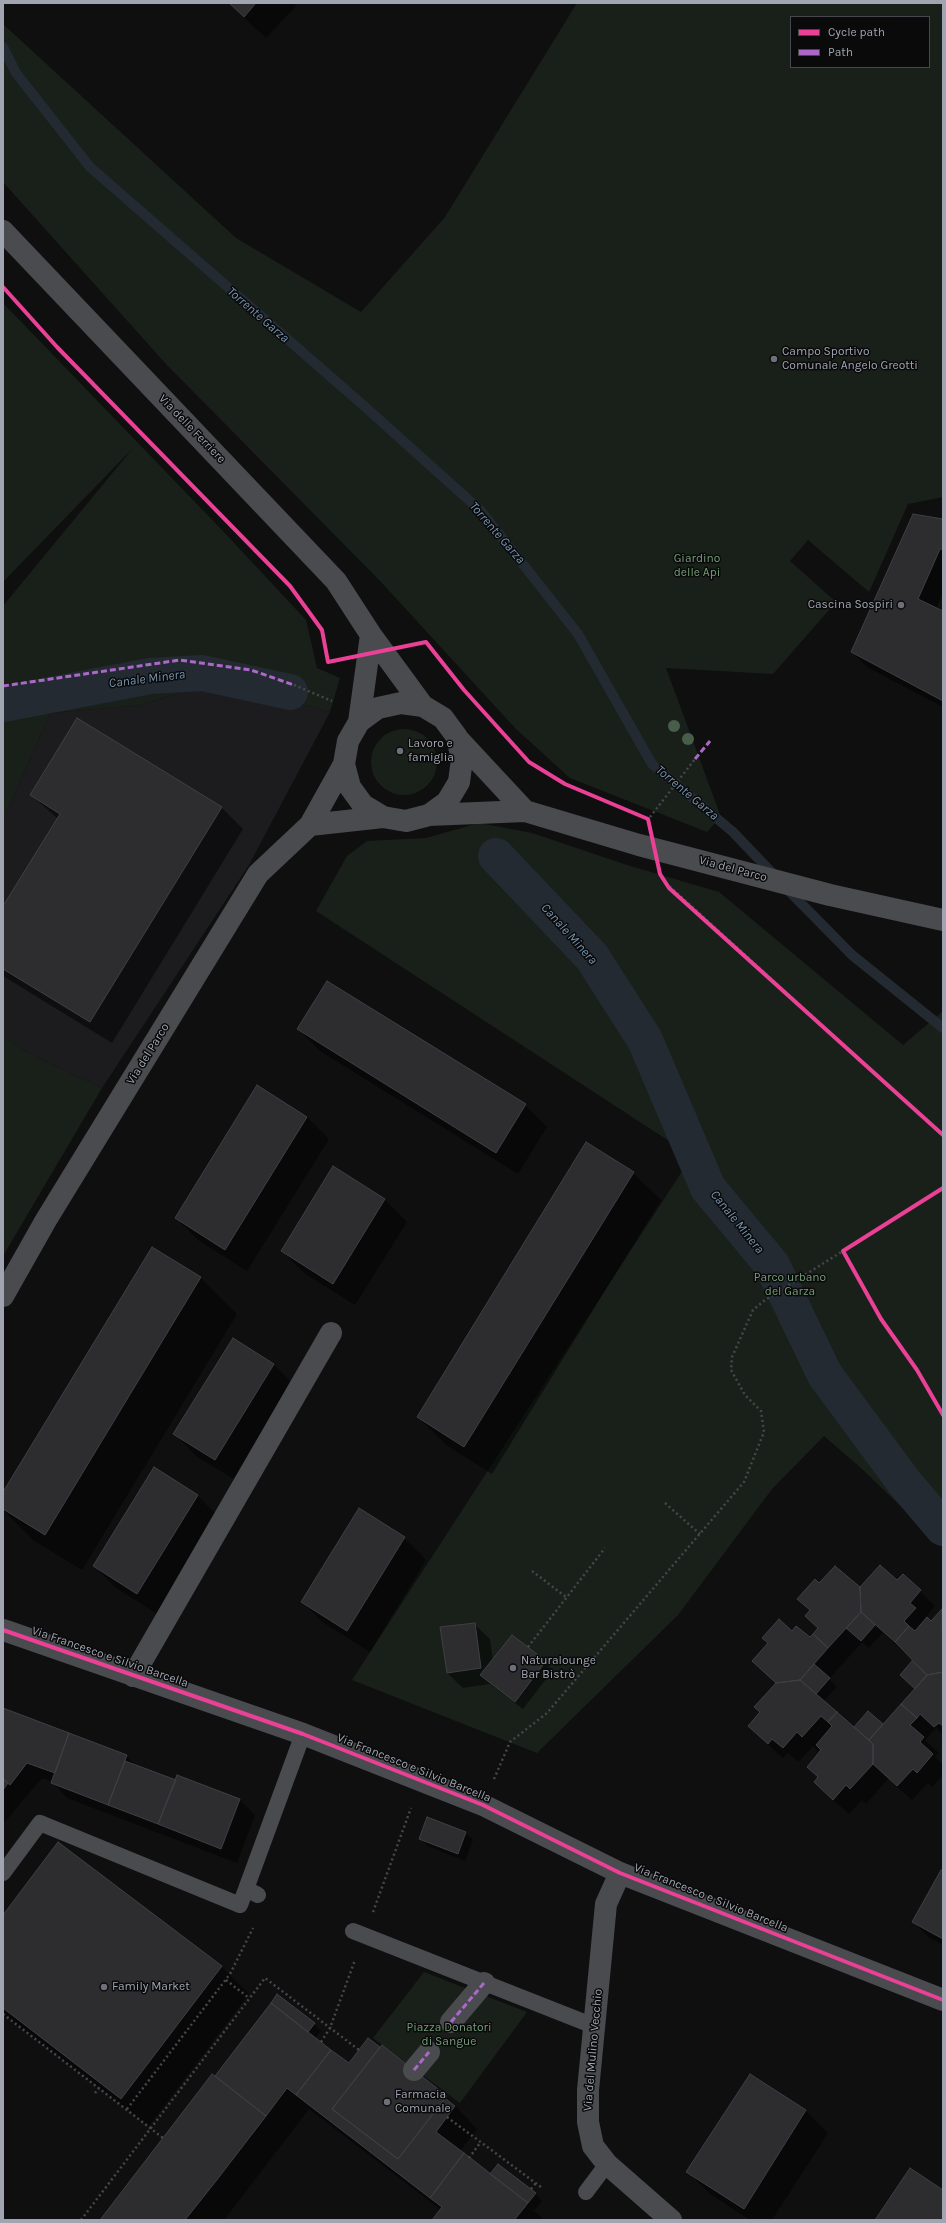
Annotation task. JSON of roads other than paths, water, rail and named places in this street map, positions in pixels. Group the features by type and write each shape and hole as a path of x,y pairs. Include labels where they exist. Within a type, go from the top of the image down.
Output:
{"street":[{"name":"Via delle Ferriere","path":"3,230 336,580 371,635 423,706"},
{"path":"359,722 371,635"},
{"name":"Via del Parco","path":"3,1296 46,1220 258,874 310,825 344,764 348,741 359,722 378,708 401,703 423,706 443,718 457,737 525,811"},
{"name":"Via del Parco","path":"428,815 447,802 459,782 462,759 457,737"},
{"name":"Via del Parco","path":"344,764 350,787 363,805 383,818"},
{"name":"Via del Parco","path":"310,825 383,818 406,821 428,815 525,811 654,849 830,895 943,920"},
{"path":"133,1676 331,1333"},
{"name":"Via Francesco e Silvio Barcella","path":"3,1630 303,1734 483,1805 620,1873 943,2000"},
{"name":"Via del Mulino Vecchio","path":"620,1873 606,1904 588,2090 588,2122 593,2146 607,2164 671,2220"},
{"path":"451,2022 484,1983"},
{"path":"414,2070 429,2052"}],"lane":[{"path":"3,1873 40,1823 240,1905 252,1892 283,1808 303,1734"},
{"path":"353,1931 594,2026"},
{"path":"586,2192 607,2164"}],"waterway":[{"name":"Torrente Garza","path":"3,47 16,73 90,167 363,405 481,511 578,634 652,764 733,832 775,876"},
{"name":"Canale Minera","path":"3,704 150,676 202,673 290,692"},
{"name":"Canale Minera","path":"496,856 592,957 645,1040 708,1188 772,1265 825,1375 904,1482 943,1528"},
{"name":"Torrente Garza","path":"787,889 852,955 943,1028"}],"place":[{"name":"Campo Sportivo Comunale Angelo Greotti","path":"774,359"},
{"name":"Cascina Sospiri","path":"901,605"},
{"name":"Lavoro e famiglia","path":"400,751"},
{"name":"Naturalounge Bar Bistrò","path":"513,1668"},
{"name":"Family Market","path":"104,1987"},
{"name":"Farmacia Comunale","path":"387,2102"}],"park label":[{"name":"Giardino delle Api","path":"697,566"},
{"name":"Parco urbano del Garza","path":"790,1285"},
{"name":"Piazza Donatori di Sangue","path":"449,2035"}]}
